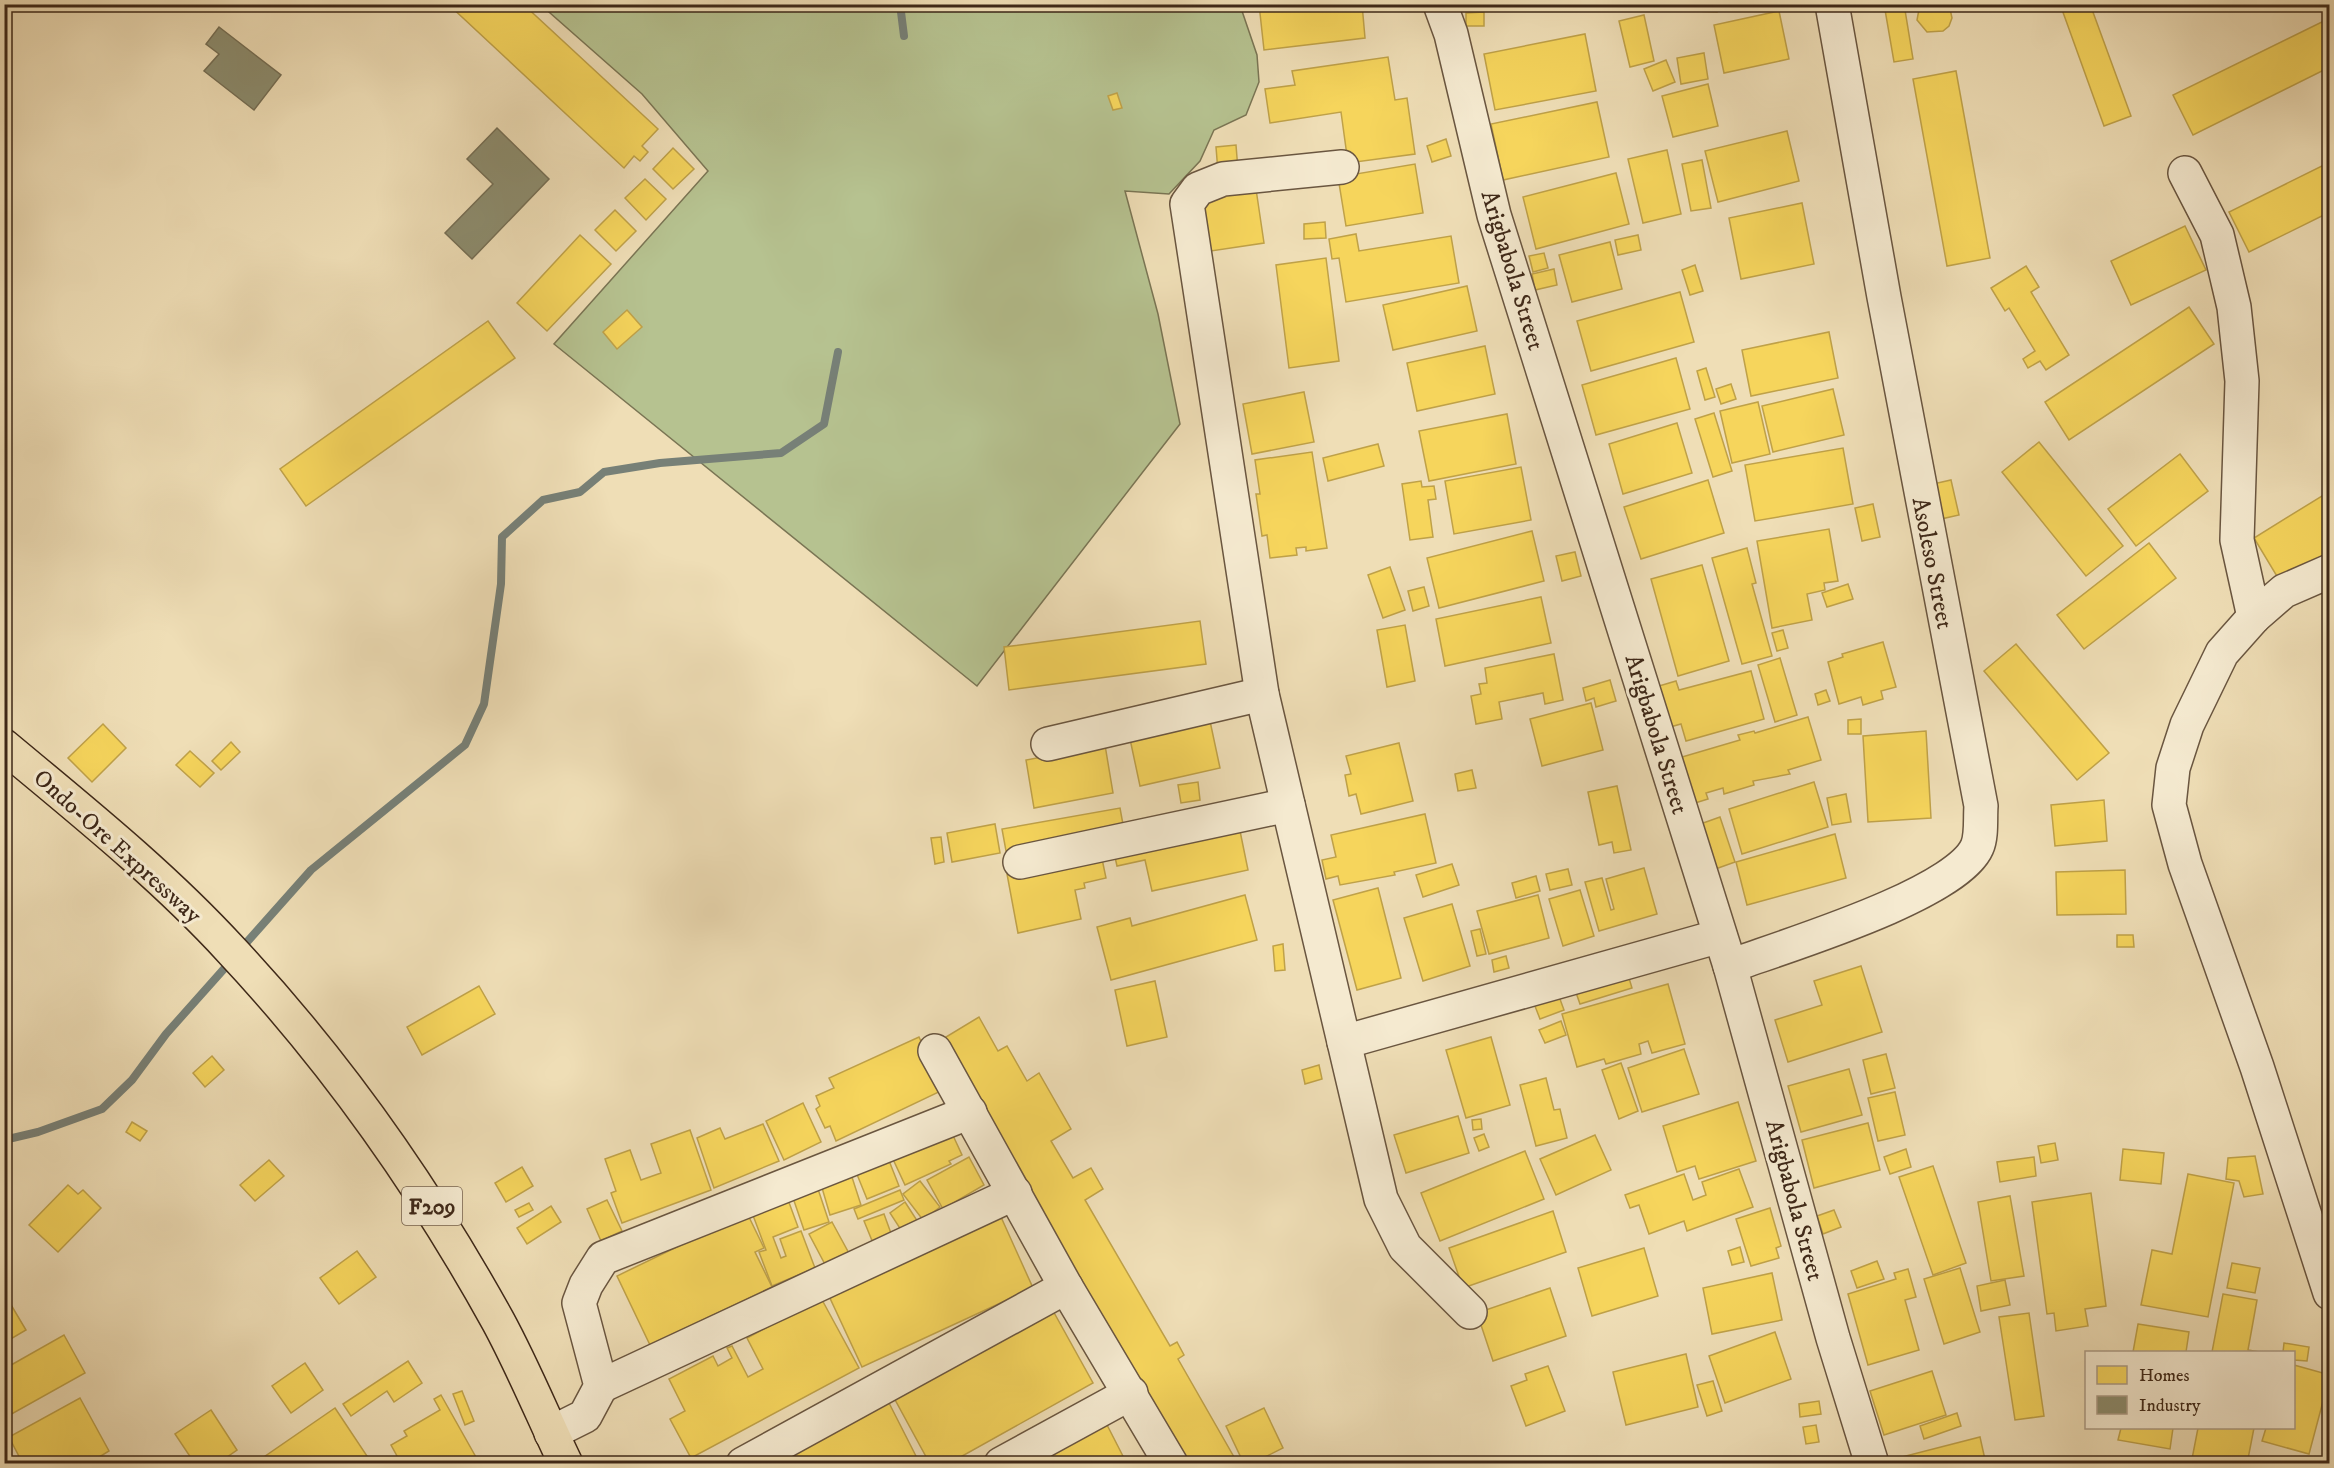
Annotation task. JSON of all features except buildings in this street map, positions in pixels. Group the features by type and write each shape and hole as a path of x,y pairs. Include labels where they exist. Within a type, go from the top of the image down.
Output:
{"main road":[{"name":"Ondo-Ore Expressway","path":"4,746 138,859 229,948 328,1065 433,1208 500,1323 551,1433"},
{"name":"F209","path":"551,1433 566,1464"}],"street":[{"name":"Arigbabola Street","path":"1440,4 1451,34 1494,215 1730,966 1833,1338 1872,1464"},
{"name":"Asoleso Street","path":"1730,966 1903,902 1955,873 1977,846 1981,806 1938,590 1832,4"},
{"path":"1342,167 1223,179 1198,189 1187,204 1262,694 1381,1199 1405,1247 1470,1312"},
{"path":"2185,173 2217,235 2234,307 2242,381 2237,540 2254,617"},
{"path":"2330,571 2284,591 2254,617 2222,653 2187,726 2174,768 2169,805 2185,864 2257,1067 2330,1293"},
{"path":"1048,744 1262,694"},
{"path":"1020,862 1288,805"},
{"path":"1344,1042 1720,936"},
{"path":"935,1051 1066,1287 1131,1393 1171,1464"},
{"path":"601,1386 579,1303 586,1285 603,1258 970,1112"},
{"path":"551,1433 585,1416 601,1386 1015,1193"},
{"path":"743,1464 1066,1287"},
{"path":"1001,1464 1131,1393"}],"green space":[{"path":"541,5 1243,5 1241,8 1257,55 1259,82 1246,115 1214,130 1200,161 1169,194 1125,191 1158,314 1180,424 977,686 554,344 708,171 642,94"}],"waterway":[{"path":"900,4 904,36"},
{"path":"239,951 311,870 465,745 484,704 501,584 502,537 543,500 580,492 604,472 660,463 781,453 824,424 838,352"},
{"path":"4,1140 38,1132 102,1109 132,1080 166,1034 231,961"}]}
